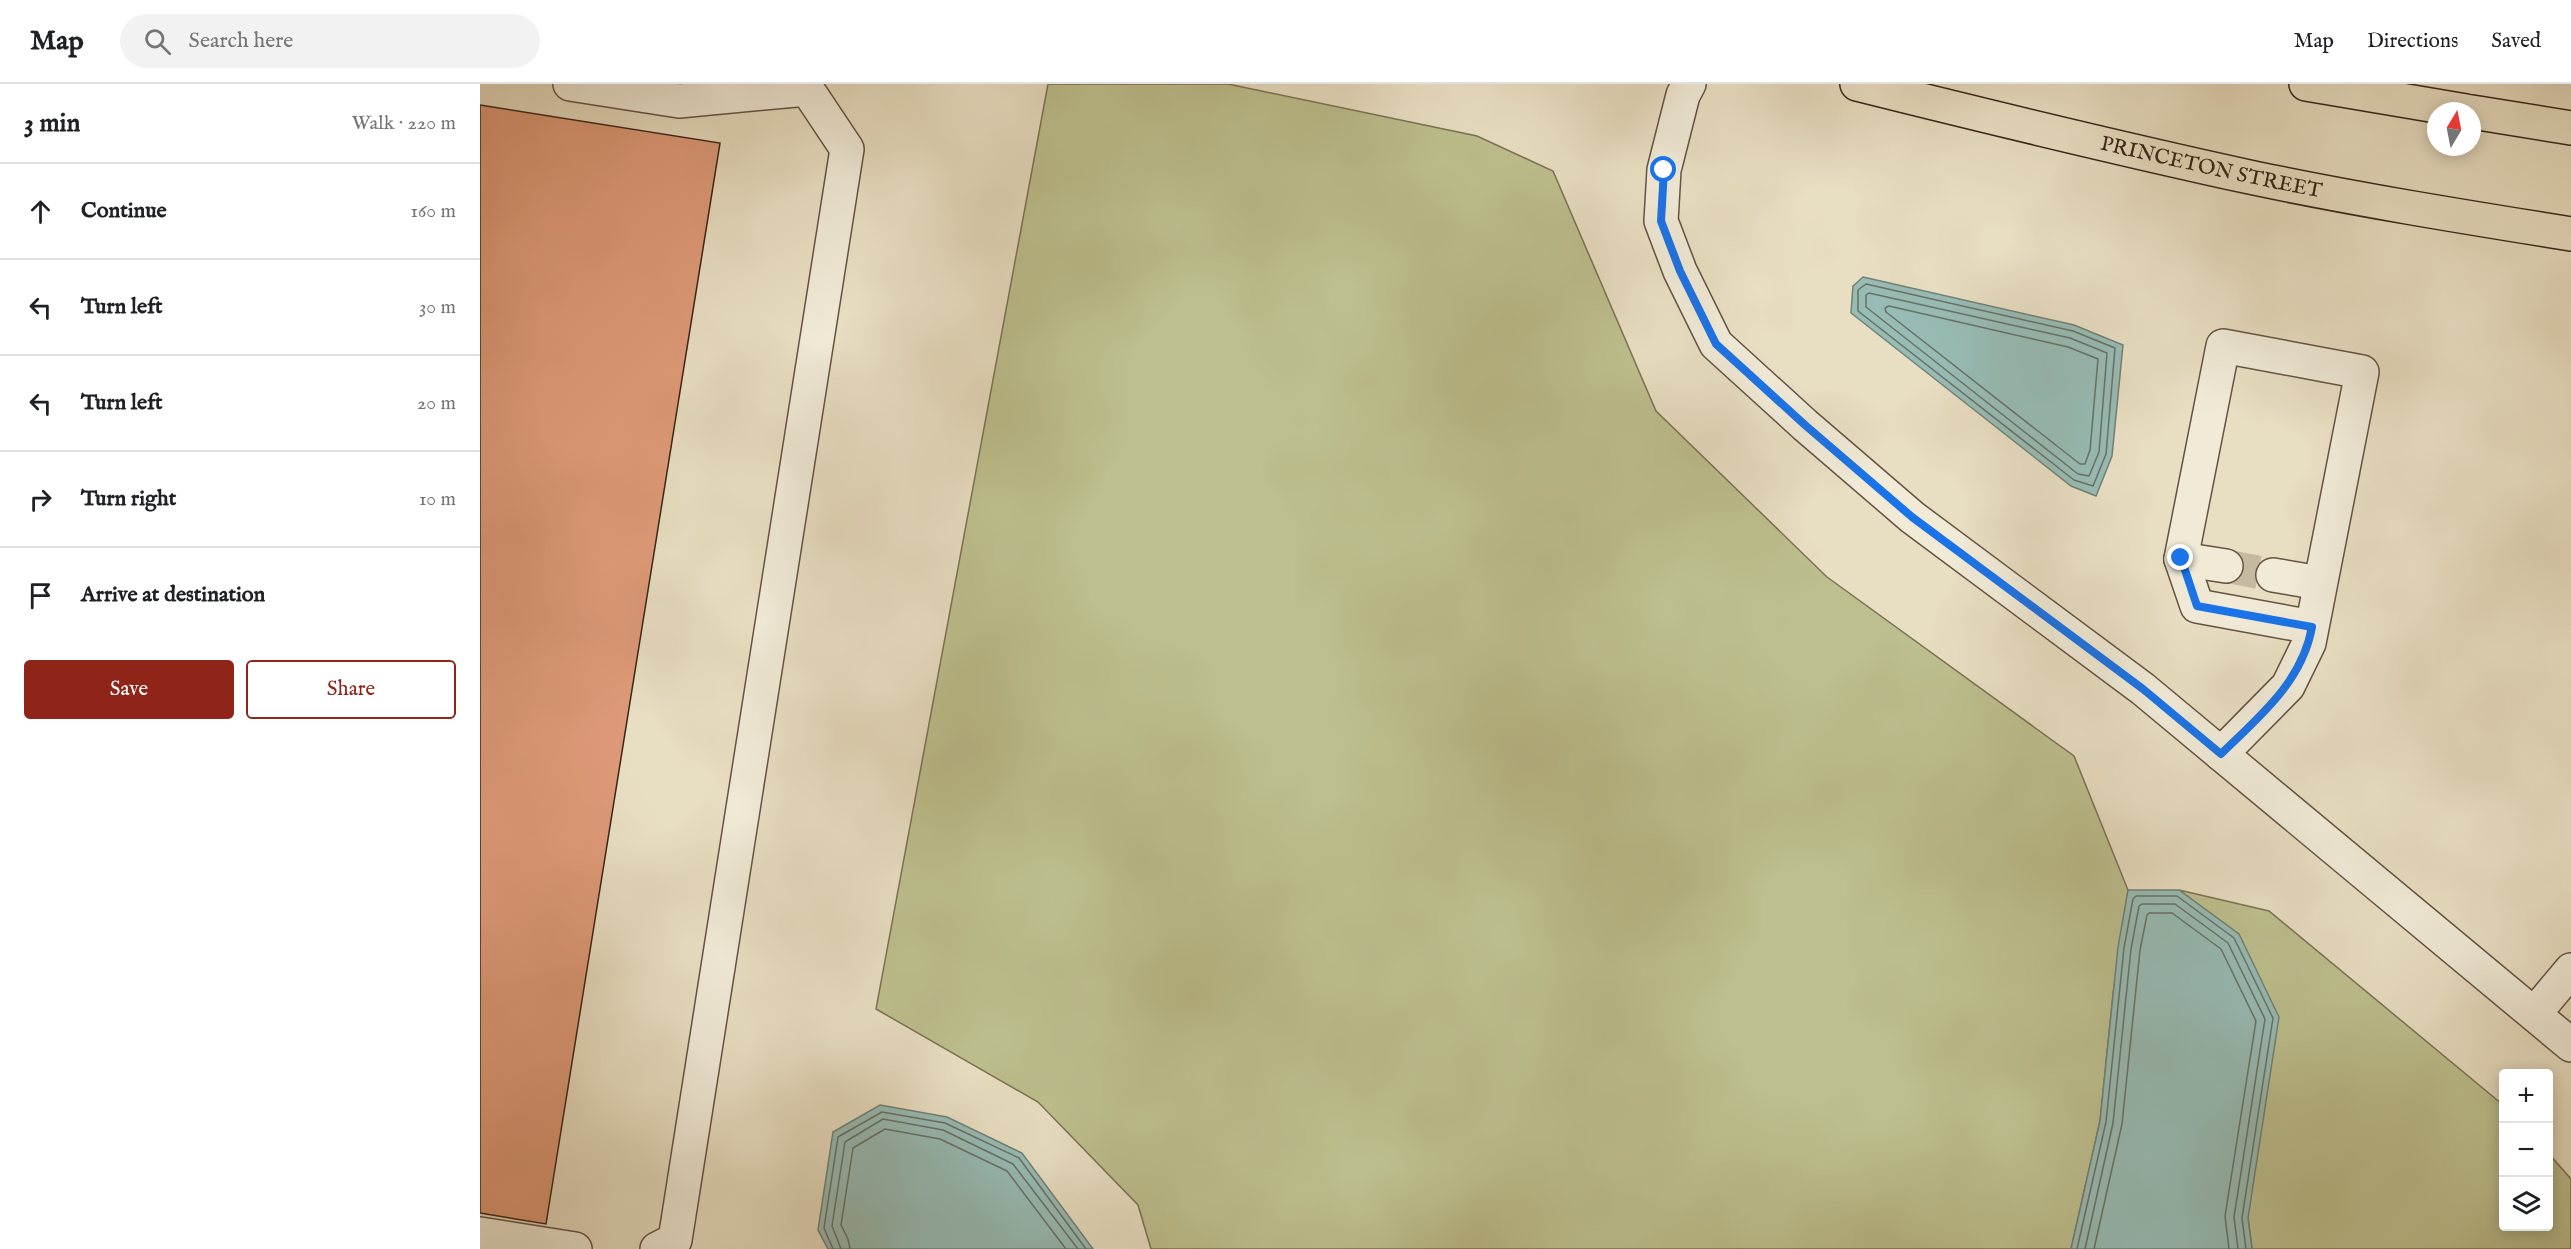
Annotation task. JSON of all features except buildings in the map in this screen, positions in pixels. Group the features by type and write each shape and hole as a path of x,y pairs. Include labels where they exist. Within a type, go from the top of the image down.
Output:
{"main road":[{"name":"PRINCETON STREET","path":"1857,84 2051,132 2256,178 2428,211 2571,234"},
{"path":"2306,84 2427,104"},
{"path":"2481,113 2571,128"}],"street":[{"path":"570,84 679,101 807,89 847,149 675,1240 657,1249"},
{"path":"1689,84 1683,95 1664,170 1661,221 1680,271 1716,344 1805,425 1912,517 2143,689 2571,1045"},
{"path":"2221,754 2288,686 2309,643 2362,372 2223,346 2181,558 2197,606 2312,627"},
{"path":"2181,558 2226,566"},
{"path":"2273,575 2320,584"},
{"path":"2535,1013 2571,970"},
{"path":"480,1234 575,1249"}],"green space":[{"path":"1048,84 1228,84 1477,136 1553,171 1656,411 1827,577 2074,756 2128,890 2113,994 2100,1121 2071,1249 1151,1249 1138,1205 1038,1102 876,1009"},
{"path":"2179,890 2269,911 2499,1102 2499,1231 2553,1231 2553,1159 2571,1179 2571,1249 2252,1249 2248,1218 2239,935"}],"water":[{"path":"1863,277 2074,325 2123,345 2112,456 2096,496 2071,486 1851,313 1853,286"},
{"path":"2128,890 2179,890 2239,934 2279,1017 2248,1218 2252,1249 2071,1249 2100,1121 2118,947"},
{"path":"880,1105 947,1117 1022,1153 1093,1249 828,1249 818,1230 833,1132"}],"tunnel":[{"path":"2226,566 2273,575"}],"route":[{"path":"1664,170 1661,221 1680,271 1716,344 1805,425 1912,517 2143,689 2221,754 2288,686 2309,643 2312,627 2197,606 2181,558"}]}
